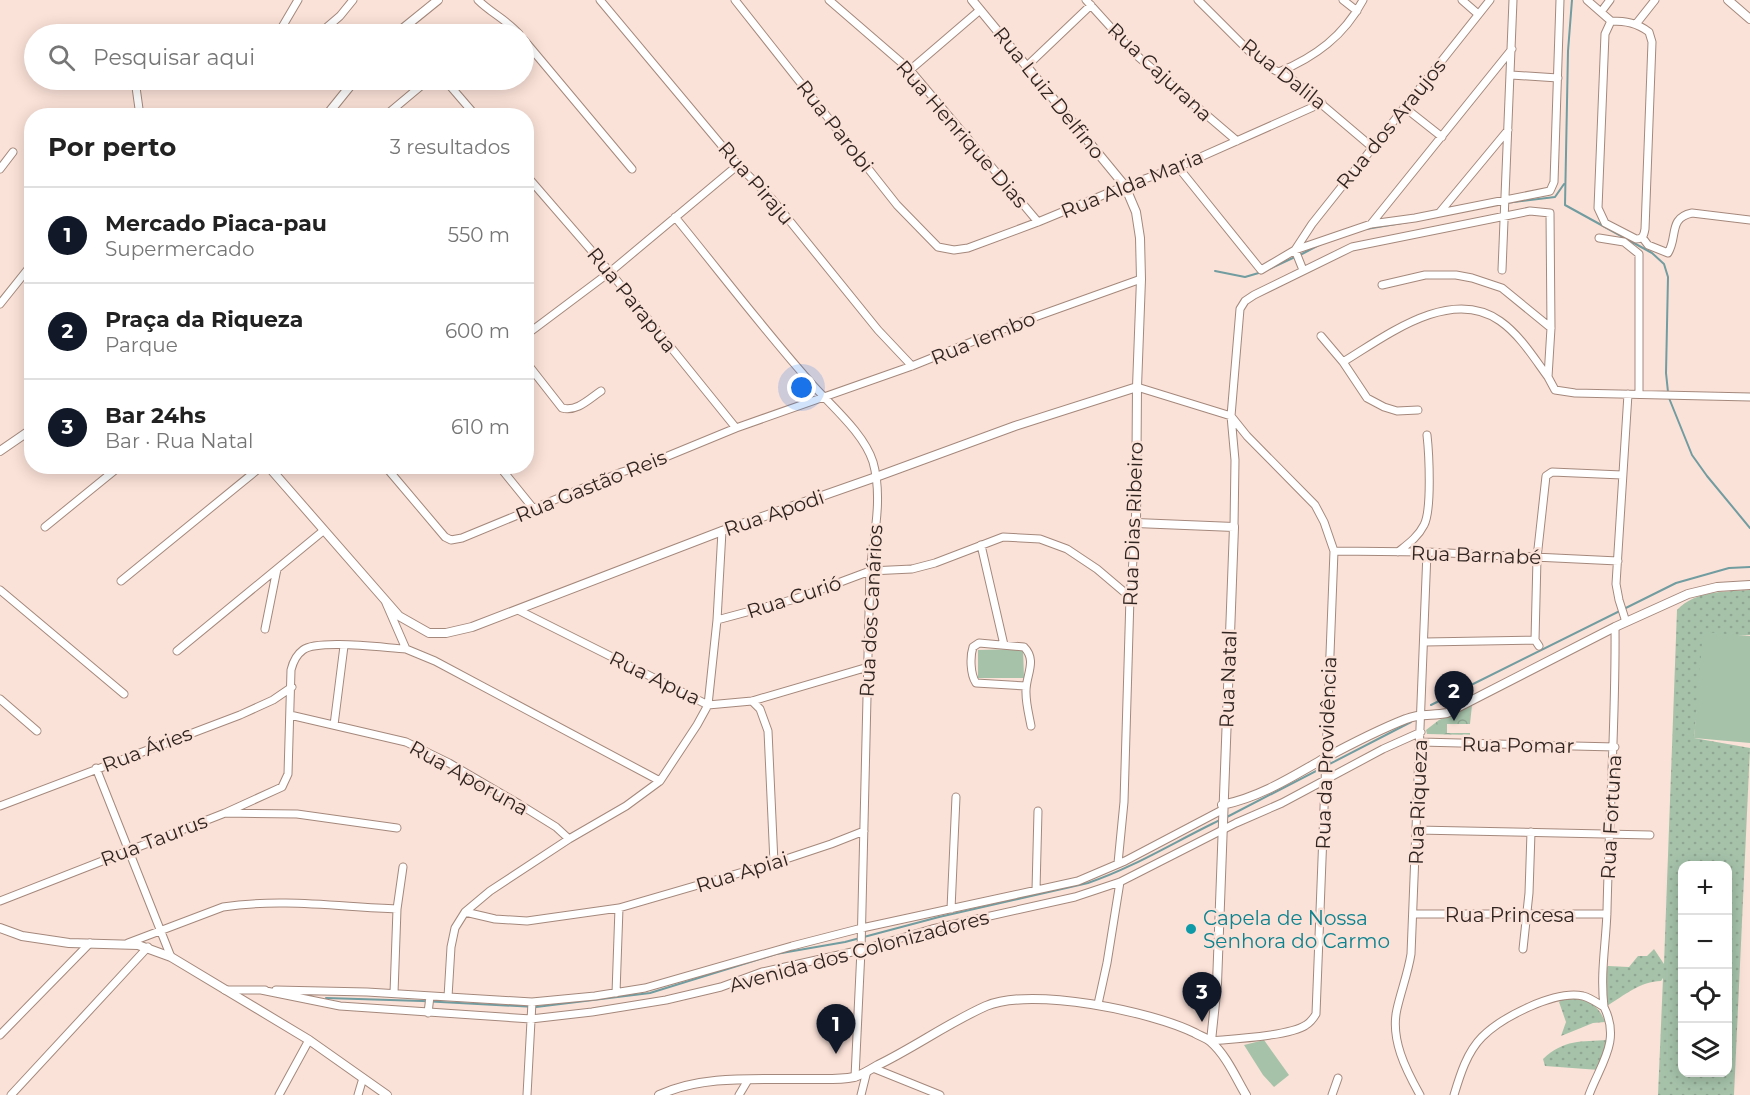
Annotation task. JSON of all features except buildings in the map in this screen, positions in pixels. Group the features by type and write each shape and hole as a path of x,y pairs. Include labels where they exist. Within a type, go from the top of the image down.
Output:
{"street":[{"path":"284,24 298,0"},
{"path":"331,24 353,0"},
{"path":"411,24 438,0"},
{"path":"478,0 510,24"},
{"name":"Rua Piraju","path":"600,0 738,165 772,199 878,330 912,366"},
{"name":"Rua Parobi","path":"735,0 897,205 938,247"},
{"name":"Rua Henrique Dias","path":"830,0 910,70 1038,222"},
{"name":"Rua Luiz Delfino","path":"972,0 1125,186"},
{"name":"Rua Dalila","path":"1198,0 1252,54 1293,80 1372,147"},
{"path":"1343,0 1357,10"},
{"path":"1279,72 1304,61 1340,33 1363,0"},
{"path":"1462,0 1478,14"},
{"name":"Rua dos Araujos","path":"1295,252 1318,215 1490,0"},
{"path":"1502,270 1503,200 1513,0"},
{"path":"1178,167 1261,270 1295,252 1371,224 1546,193 1553,187 1554,177 1560,0"},
{"path":"1587,0 1611,21 1627,21 1649,32 1652,42 1645,229 1642,237"},
{"path":"1601,12 1610,0"},
{"path":"1636,24 1655,0"},
{"path":"1732,1 1750,19"},
{"path":"1027,66 1089,2"},
{"name":"Rua Cajurana","path":"1089,2 1136,54 1237,141"},
{"path":"910,70 980,10"},
{"path":"1611,21 1605,34 1598,208 1605,223 1636,239 1642,237"},
{"path":"1371,224 1512,49"},
{"path":"534,52 632,169"},
{"path":"1511,75 1558,78"},
{"path":"136,90 139,108"},
{"path":"332,108 347,90"},
{"path":"395,108 416,90"},
{"path":"454,90 469,108"},
{"name":"Rua Alda Maria","path":"938,247 954,250 968,248 1038,222 1178,167 1322,103"},
{"path":"1404,107 1442,137"},
{"path":"1440,212 1508,130"},
{"path":"0,169 14,152"},
{"path":"534,328 610,272 738,165"},
{"name":"Rua Parapua","path":"534,184 610,272 736,428"},
{"name":"Rua Dias Ribeiro","path":"1118,863 1124,802 1130,597 1136,523 1137,387 1142,279 1136,212 1125,186"},
{"path":"1295,252 1302,268 1367,243 1530,211 1550,213 1551,328 1548,377 1555,390 1575,393 1750,397"},
{"path":"1642,237 1648,245 1668,253 1677,221 1683,215 1692,213 1750,220"},
{"name":"Rua dos Canários","path":"675,217 851,427 872,459 876,477 876,510 870,571 861,948 855,1077"},
{"path":"1599,238 1624,242 1639,254 1639,394"},
{"name":"Rua Natal","path":"1211,1041 1217,984 1234,527 1235,460 1231,416 1240,309 1245,301 1302,268"},
{"path":"0,304 24,274"},
{"path":"1382,285 1425,275 1448,274 1472,278 1502,288 1551,328"},
{"name":"Rua Iembo","path":"825,398 1021,322 1142,279"},
{"path":"1343,362 1426,316 1456,309 1483,312 1501,321 1527,348 1548,377"},
{"path":"1321,336 1343,362 1367,398 1397,411 1418,410"},
{"path":"534,372 562,408 568,410 601,391"},
{"path":"1137,387 1231,416"},
{"name":"Rua Apodi","path":"386,603 414,626 429,633 446,633 518,610 722,531 1015,426 1137,387"},
{"path":"1626,622 1616,584 1628,394"},
{"name":"Rua Gastão Reis","path":"392,474 441,534 451,540 462,538 736,428 825,398"},
{"name":"Rua da Providência","path":"1211,1041 1245,1038 1305,1027 1316,1014 1334,551 1324,522 1315,505 1247,436 1231,416"},
{"path":"0,451 24,434"},
{"path":"1398,552 1412,541 1426,523 1429,472 1427,435"},
{"path":"1425,642 1537,643 1537,558 1546,476 1552,472 1622,475"},
{"path":"45,527 110,474"},
{"path":"121,581 252,474"},
{"path":"275,474 386,603 406,649"},
{"path":"506,474 533,508"},
{"path":"1136,523 1234,527"},
{"path":"177,651 323,531"},
{"path":"448,996 451,947 455,928 465,912 490,891 569,839 626,806 660,781 686,744 708,705 717,620 722,531"},
{"name":"Rua Curió","path":"717,620 795,599 870,571 912,569 1004,537 1040,539 1067,549 1097,569 1130,597"},
{"path":"981,544 1004,645"},
{"name":"Rua Barnabé","path":"1334,551 1427,552 1618,561"},
{"name":"Rua Riqueza","path":"1419,1095 1402,1058 1395,1024 1411,954 1427,552"},
{"path":"265,629 277,569"},
{"name":"Avenida dos Colonizadores","path":"225,990 394,993 531,1004 566,1000 664,983 792,945 1078,881 1222,810 1260,794 1406,719 1421,714 1447,713 1548,659 1626,622 1698,591 1750,585"},
{"path":"0,590 124,694"},
{"name":"Rua Apua","path":"518,610 708,705 752,701 868,667"},
{"name":"Rua Fortuna","path":"1589,1095 1604,1063 1612,1037 1601,984 1607,914 1608,834 1614,747 1615,627"},
{"path":"344,646 334,725 290,715 291,670 294,660 301,651 320,644 406,649 435,661 660,781"},
{"path":"1026,686 976,683 973,679 971,653 973,647 979,644 1004,645 1024,647 1027,651 1031,668 1026,686 1031,726"},
{"name":"Rua Áries","path":"0,806 240,715 273,700 292,687"},
{"path":"0,699 37,730"},
{"path":"752,701 765,719 768,731 774,863"},
{"name":"Rua Taurus","path":"0,901 225,813 282,787 288,774 290,715"},
{"name":"Rua Aporuna","path":"334,725 414,746 519,804 556,827 569,839"},
{"name":"Avenida dos Colonizadores","path":"261,990 328,1004 531,1017 592,1012 666,1000 721,987 762,972 932,929 1075,897 1120,882 1222,828 1282,803 1324,778 1421,732"},
{"name":"Rua Pomar","path":"1421,742 1614,747"},
{"path":"96,768 171,957"},
{"path":"951,909 956,797"},
{"path":"1036,890 1038,811"},
{"path":"225,813 297,814 397,828"},
{"path":"1417,830 1650,835"},
{"name":"Rua Apiai","path":"465,912 495,919 527,921 620,908 774,863 864,831"},
{"path":"1523,949 1531,832"},
{"path":"394,993 397,909 403,867"},
{"path":"1098,1004 1120,882"},
{"path":"126,944 224,907 239,904 397,909"},
{"path":"616,993 620,908"},
{"name":"Rua Princesa","path":"1413,914 1607,914"},
{"path":"0,928 39,939 147,947 171,957 309,1040 387,1095"},
{"path":"0,1035 90,944"},
{"path":"11,1095 147,947"},
{"path":"1454,1095 1467,1058 1482,1037 1511,1016 1555,998 1570,995 1582,996 1604,1006"},
{"path":"429,1011 430,997"},
{"path":"659,1095 677,1088 703,1083 855,1077 896,1057 939,1030 990,1005 1005,1000 1021,1000 1098,1004 1185,1028 1211,1041 1246,1095"},
{"path":"527,1095 531,1004"},
{"path":"279,1095 309,1040"},
{"path":"861,1095 870,1070"},
{"path":"870,1070 940,1095"},
{"path":"358,1095 363,1078"},
{"path":"1332,1095 1338,1078"},
{"path":"739,1095 748,1080"}],"green space":[{"path":"1750,590 1750,635 1705,636 1694,738 1750,748 1734,1095 1658,1095 1663,978 1661,981 1639,986 1607,1006 1606,969 1608,966 1629,967 1638,956 1647,956 1654,949 1664,964 1677,610 1685,603 1702,595"},
{"path":"1703,632 1750,636 1750,743 1694,738"},
{"path":"1023,649 1024,678 978,678 978,650"},
{"path":"1472,705 1470,724 1447,724 1447,733 1470,733 1470,735 1427,734 1426,730 1439,720"},
{"path":"1572,997 1593,1005 1600,1011 1605,1022 1593,1023 1561,1036 1566,1022 1559,1002"},
{"path":"1264,1040 1289,1075 1274,1087 1263,1075 1244,1045"},
{"path":"1608,1040 1599,1070 1545,1066 1543,1059 1558,1048 1581,1042"}],"waterway":[{"path":"1572,0 1568,51 1565,205 1652,253 1664,264 1668,277 1666,373 1668,392"},
{"path":"1505,203 1555,197 1564,184"},
{"path":"1366,229 1408,222"},
{"path":"1300,255 1319,245"},
{"path":"1267,270 1295,257"},
{"path":"1215,271 1245,277 1262,272"},
{"path":"1669,398 1692,455 1750,528"},
{"path":"1431,705 1676,583 1729,568 1750,567"},
{"path":"1225,818 1411,722"},
{"path":"326,998 536,1007 650,993 776,954 845,942 939,917 1088,883 1139,862 1220,820"}],"place":[{"name":"Praça da Riqueza","path":"1454,721"},
{"name":"Capela de Nossa Senhora do Carmo","path":"1191,929"},
{"name":"Bar 24hs","path":"1202,1022"},
{"name":"Mercado Piaca-pau","path":"836,1054"}]}
